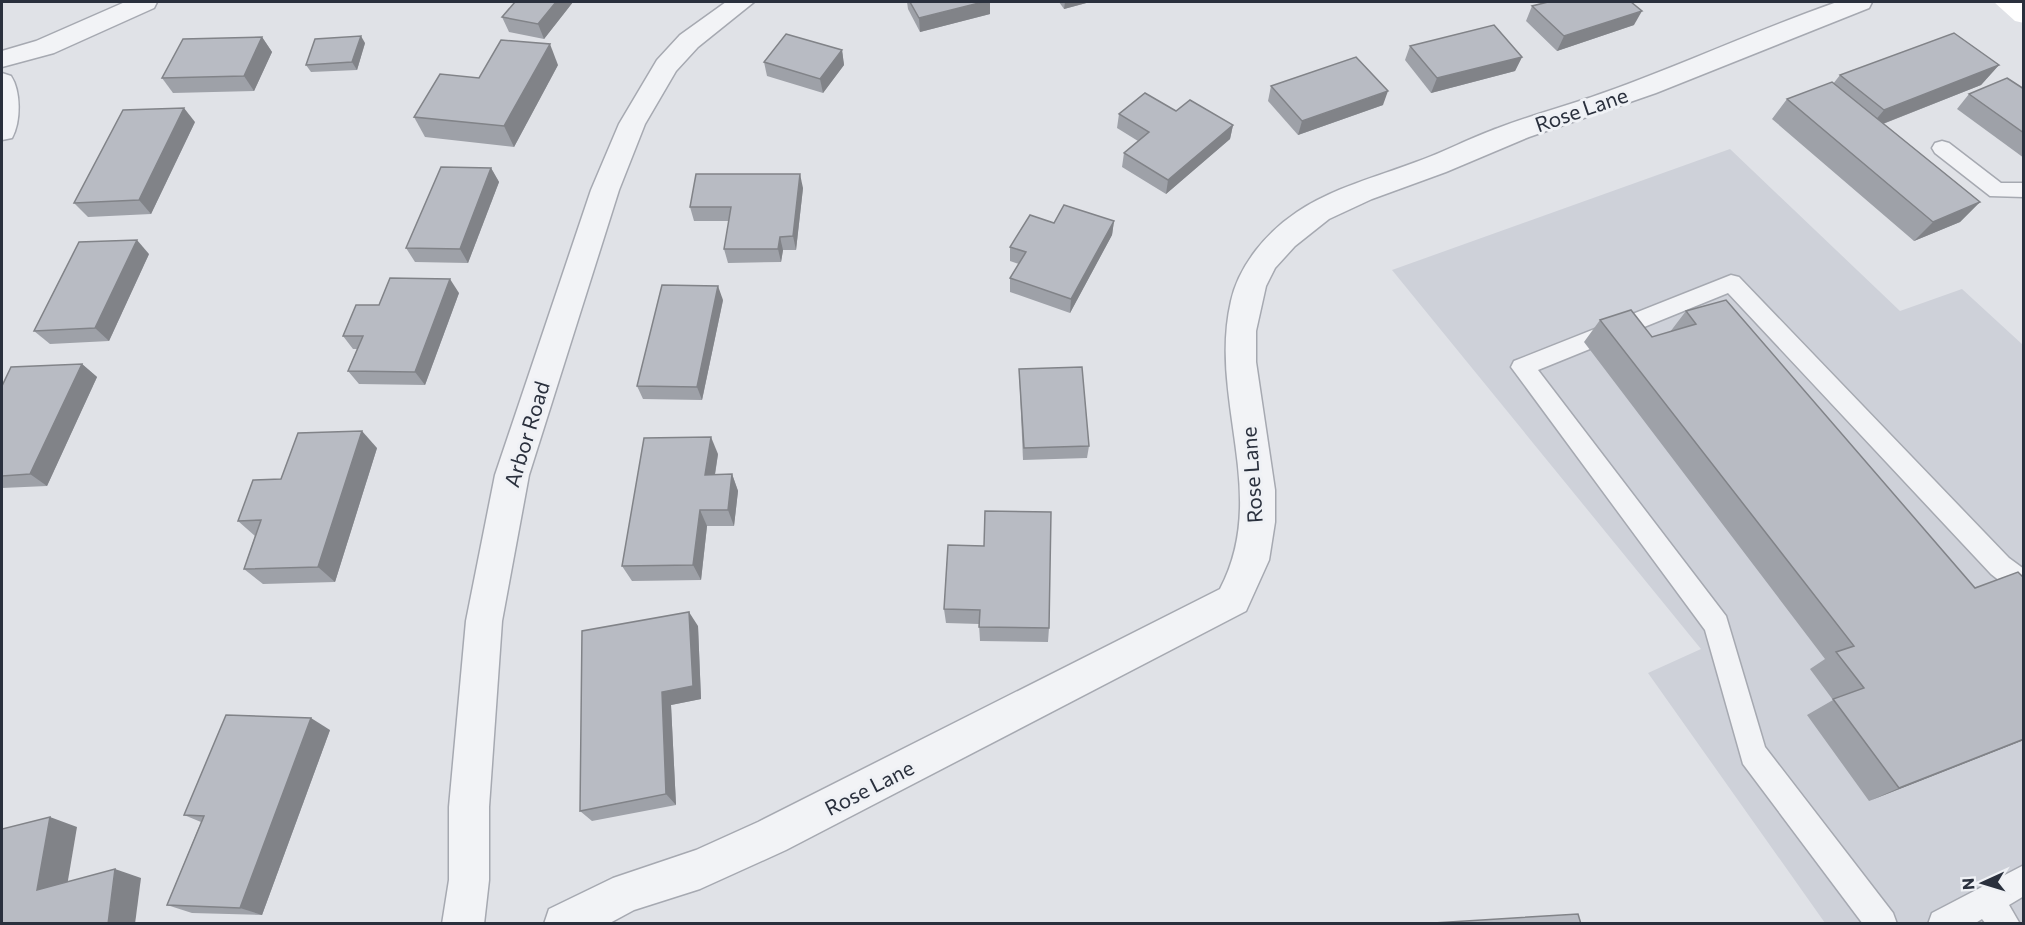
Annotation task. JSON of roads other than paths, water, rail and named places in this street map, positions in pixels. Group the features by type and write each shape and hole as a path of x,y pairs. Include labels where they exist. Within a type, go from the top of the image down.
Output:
{"main road":[{"path":"2006,2 2024,15"}],"street":[{"path":"2,59 45,47 145,2"},
{"name":"Arbor Road","path":"463,924 469,880 469,807 484,621 512,475 605,190 632,124 666,66 706,27 742,2"},
{"name":"Rose Lane","path":"564,924 627,892 700,869 772,836 1233,600 1254,554 1258,506 1240,372 1239,330 1246,296 1263,263 1295,228 1319,212 1507,134 1708,63 1788,28 1860,2"},
{"path":"2,82 5,101 2,131"}],"lane":[{"path":"1942,148 1997,191 2024,190"},
{"path":"1882,924 1753,754 1717,626 1522,367 1731,283 2012,562 2024,585"},
{"path":"1943,924 1996,913 2024,880"}]}
